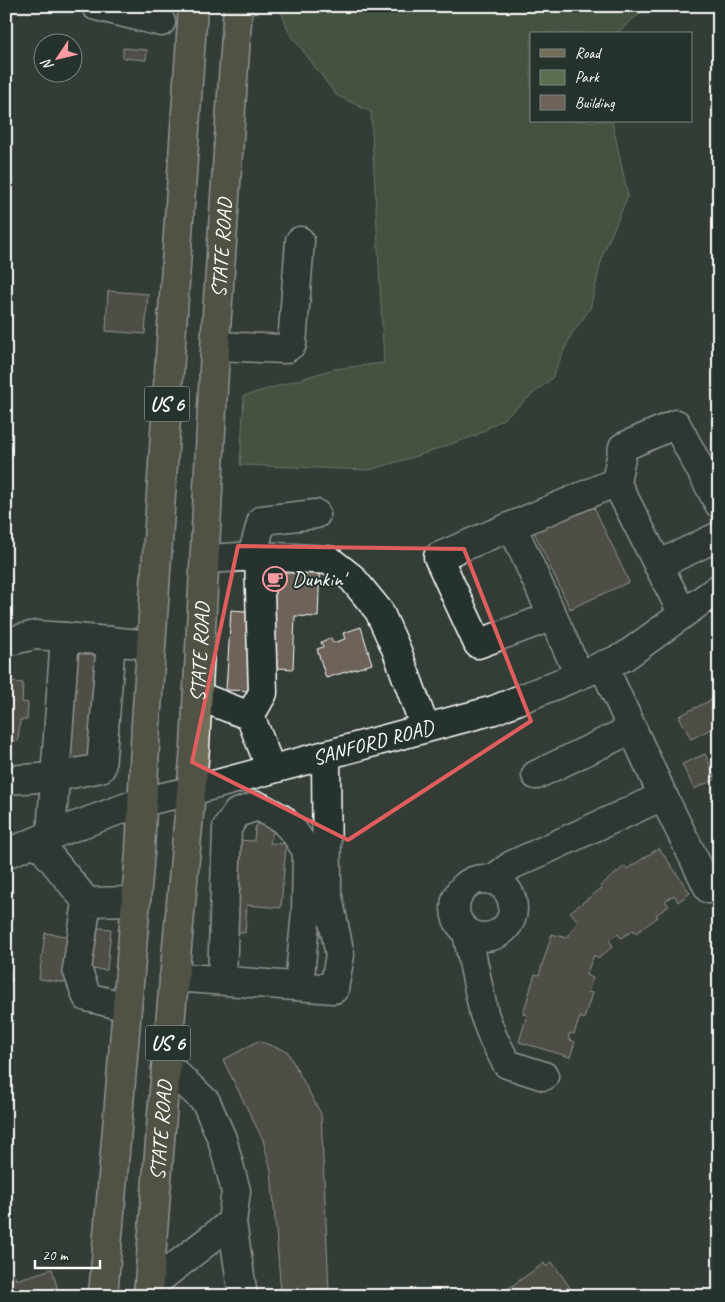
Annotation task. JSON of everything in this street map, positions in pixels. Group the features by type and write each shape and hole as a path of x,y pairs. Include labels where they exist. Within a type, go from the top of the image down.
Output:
{"main road":[{"name":"STATE ROAD","path":"103,1296 140,852 141,802 193,6"},
{"name":"STATE ROAD","path":"148,1291 198,696 216,346 238,6"}],"street":[{"path":"96,6 161,22"},
{"path":"216,346 285,349 292,344 300,241"},
{"path":"683,614 616,482 623,447 676,424 719,504"},
{"path":"553,616 478,644 438,557 616,482"},
{"path":"250,716 262,693 255,556 262,520 316,514"},
{"path":"512,526 553,616 632,729 709,889"},
{"path":"658,565 719,536"},
{"path":"205,558 255,556 329,560 352,578 379,611 397,651 425,728"},
{"name":"SANFORD ROAD","path":"6,854 141,802 191,791 494,710 624,656 719,588"},
{"path":"6,642 35,635 151,645"},
{"path":"65,637 55,778 44,838 87,902 77,969 87,997 128,1007"},
{"path":"6,780 55,778 101,768 112,641"},
{"path":"198,696 250,716 271,769"},
{"path":"536,775 632,729"},
{"path":"174,977 334,989 340,955 327,892 326,754"},
{"path":"492,880 512,865 663,796"},
{"path":"222,980 227,828 237,813 258,806 282,819 295,833 307,851 306,912 299,986"},
{"path":"467,933 483,938 499,933 510,921 513,904 506,889 492,880 476,880 461,888 454,903 456,920 467,933 484,1014 493,1038 507,1064 544,1076"},
{"path":"87,902 136,900"},
{"path":"166,1068 175,1073 206,1102 222,1139 236,1190 232,1222 243,1296"},
{"path":"148,1291 232,1222"}],"highlighted area":[{"path":"238,546 464,549 531,721 348,840 192,762"}],"green space":[{"path":"279,6 651,6 618,32 530,32 530,122 612,122 628,196 603,254 590,309 571,335 552,378 503,419 477,435 369,470 240,465 244,396 334,369 384,363 371,112 336,95 289,32"}],"building":[{"path":"123,48 147,50 146,60 123,58"},
{"path":"108,291 148,294 145,334 106,331"},
{"path":"593,505 629,582 570,609 534,532"},
{"path":"268,565 320,567 318,617 295,616 293,669 263,667"},
{"path":"231,610 259,612 254,691 226,690"},
{"path":"361,627 372,664 326,678 317,649 323,647 321,642 331,638 333,643 345,639 343,633"},
{"path":"72,651 96,653 89,762 65,760"},
{"path":"6,682 23,683 22,702 28,703 27,720 20,720 18,741 6,740"},
{"path":"719,696 719,725 691,739 679,716"},
{"path":"705,754 716,779 694,789 682,764"},
{"path":"265,813 281,822 272,835 270,843 286,844 281,908 247,905 245,933 236,932 240,886 232,885 236,840 254,841 255,828"},
{"path":"659,848 690,893 678,902 674,895 665,901 669,906 656,915 658,917 636,933 634,930 621,938 618,934 609,940 613,946 598,959 594,955 586,975 593,978 588,992 592,993 584,1019 580,1017 574,1034 570,1033 568,1039 575,1042 570,1057 519,1042 527,1015 523,1014 535,974 539,975 552,934 567,938 578,921 570,912 602,888 600,886 625,866 627,869"},
{"path":"87,927 111,929 107,970 84,969"},
{"path":"45,933 74,937 69,983 39,979"},
{"path":"6,957 12,981 6,982"},
{"path":"258,1041 287,1051 321,1114 329,1289 281,1292 271,1170 263,1140 223,1060"},
{"path":"552,1262 576,1296 505,1296 509,1293 506,1290 544,1263 546,1267"},
{"path":"52,1269 59,1294 54,1296 12,1296 7,1279 15,1276 16,1280"}],"place":[{"name":"Dunkin'","path":"275,579"}]}
